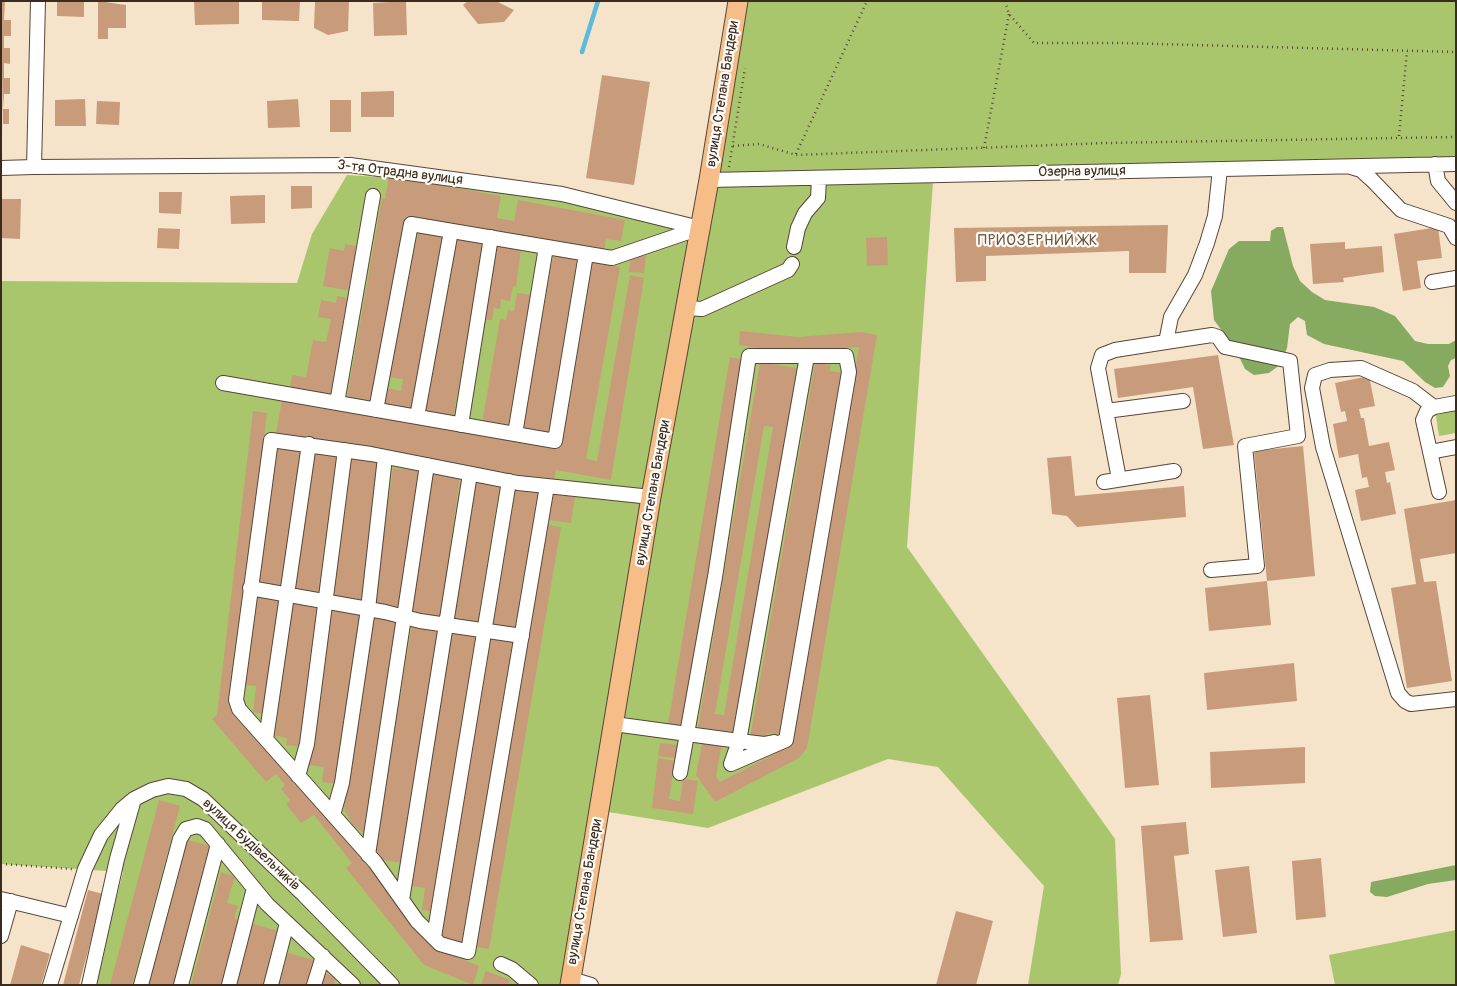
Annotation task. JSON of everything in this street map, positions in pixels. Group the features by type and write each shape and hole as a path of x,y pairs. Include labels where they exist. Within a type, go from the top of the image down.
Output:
{"main road":[{"name":"вулиця Степана Бандери","path":"570,982 651,498 700,228 718,180 738,1"}],"street":[{"path":"34,167 38,1"},
{"path":"1435,164 1438,181 1456,203"},
{"name":"Озерна вулиця","path":"718,180 1456,164"},
{"name":"3-тя Отрадна вулиця","path":"1,168 350,165 562,194 700,228"},
{"path":"1348,166 1361,170 1401,210 1449,226 1456,238"},
{"path":"1166,342 1171,317 1195,275 1207,243 1215,216 1220,169"},
{"path":"794,247 798,228 805,213 818,198 818,178"},
{"path":"337,403 372,196"},
{"path":"376,410 411,224 612,258 700,228"},
{"path":"417,417 451,230"},
{"path":"461,425 491,237"},
{"path":"515,434 546,247"},
{"path":"223,383 555,441 586,254"},
{"path":"686,308 702,309 788,270 792,264"},
{"path":"1432,282 1456,278"},
{"path":"1119,479 1098,368 1102,355 1115,350 1212,335 1218,337 1225,347 1290,361 1298,436 1244,446 1257,566 1211,570"},
{"path":"680,773 715,577 749,356 846,356 849,372 786,740"},
{"path":"786,740 732,764 739,741 807,356"},
{"path":"1434,407 1413,392 1362,368 1330,370 1316,375 1312,388 1323,447 1398,693 1405,702 1412,704 1456,699"},
{"path":"1106,411 1183,400"},
{"path":"1439,492 1423,420 1427,411 1434,407 1456,403"},
{"path":"548,486 468,952 440,944 417,921 368,855 239,709 236,700 271,440 345,450 509,481 651,498"},
{"path":"266,739 309,444"},
{"path":"1430,452 1456,447"},
{"path":"298,776 308,744 345,450"},
{"path":"333,815 342,783 368,609 385,457"},
{"path":"368,855 427,465"},
{"path":"1104,482 1174,471"},
{"path":"402,900 470,474"},
{"path":"434,938 509,481"},
{"path":"250,588 445,625 522,636"},
{"path":"614,724 764,744 786,740"},
{"name":"вулиця Будівельників","path":"50,985 85,870 101,835 122,809 134,799 152,790 168,786 186,790 203,799 304,895 392,985"},
{"path":"89,985 124,832 134,799"},
{"path":"110,823 119,825 124,832"},
{"path":"141,985 180,839 186,830 197,826 205,829 254,888 287,923 353,985"},
{"path":"181,985 218,844"},
{"path":"229,985 254,888"},
{"path":"1,936 6,900 71,916"},
{"path":"271,985 287,923"},
{"path":"314,985 322,956"},
{"path":"501,964 512,969 531,985"},
{"path":"570,982 591,985"}],"path":[{"path":"796,155 866,1"},
{"path":"1005,1 1009,14 1034,43 1121,43 1456,52"},
{"path":"984,148 1009,14"},
{"path":"1399,137 1408,51"},
{"path":"718,180 733,146 746,59"},
{"path":"733,146 759,144 796,155 984,148 1456,136"},
{"path":"1,864 85,870"}],"green space":[{"path":"744,1 1456,1 1456,158 717,174"},
{"path":"347,175 427,180 507,191 613,212 693,232 563,985 94,985 123,872 1,864 1,281 297,283 312,234"},
{"path":"933,182 907,547 1115,839 1121,974 1118,985 1028,985 1044,886 938,767 888,759 708,828 602,811 714,187"},
{"path":"1277,227 1283,227 1293,266 1300,281 1312,292 1325,300 1374,307 1395,316 1415,341 1428,344 1449,344 1456,340 1456,358 1451,360 1448,366 1450,376 1443,387 1435,388 1425,382 1403,361 1324,344 1307,335 1305,321 1298,317 1290,324 1287,348 1281,364 1269,373 1254,375 1245,369 1236,350 1214,320 1211,291 1229,249 1239,241 1270,241 1271,231"},
{"path":"1456,406 1456,433 1439,436 1435,410"},
{"path":"1456,865 1456,880 1428,884 1387,897 1375,896 1370,892 1371,882"},
{"path":"1456,930 1456,985 1335,985 1329,955"}],"building":[{"path":"1,1 5,1 4,20 11,20 11,36 4,36 4,48 10,48 10,64 4,63 4,78 10,78 10,94 4,94 3,109 9,109 9,124 3,124 3,135"},
{"path":"57,1 84,1 84,17 57,16"},
{"path":"98,1 126,5 126,28 108,28 108,39 98,39"},
{"path":"194,1 239,1 239,24 195,25"},
{"path":"262,1 300,1 299,21 262,20"},
{"path":"349,1 348,31 328,35 314,28 315,2"},
{"path":"406,1 407,35 374,36 373,3"},
{"path":"468,1 496,1 514,10 504,22 478,24 463,5"},
{"path":"602,75 650,82 634,185 586,178"},
{"path":"394,91 394,117 361,117 361,92"},
{"path":"85,99 86,126 55,126 55,100"},
{"path":"298,99 300,127 268,128 267,101"},
{"path":"330,100 351,100 351,132 330,132"},
{"path":"97,101 120,102 119,125 96,124"},
{"path":"389,176 501,196 497,218 514,221 518,200 625,220 621,241 606,239 604,252 406,216 373,403 347,398 382,198 385,199"},
{"path":"291,186 312,186 312,208 291,209"},
{"path":"159,192 182,192 181,214 159,213"},
{"path":"265,195 265,223 231,224 230,196"},
{"path":"1,199 21,199 20,239 1,238"},
{"path":"1168,225 1166,273 1129,273 1129,251 986,256 986,281 956,282 954,228"},
{"path":"1438,227 1442,258 1417,261 1421,288 1403,291 1394,234"},
{"path":"158,228 180,229 179,249 157,248"},
{"path":"418,232 446,237 411,411 382,405 386,388 401,391 403,379 389,377"},
{"path":"887,237 888,265 867,266 866,238"},
{"path":"456,239 485,244 453,418 424,413"},
{"path":"1345,242 1345,249 1382,246 1384,272 1343,278 1344,282 1313,284 1310,244"},
{"path":"345,244 360,247 351,291 323,286 330,248 344,251"},
{"path":"495,245 521,249 516,287 513,286 510,301 501,299 500,309 494,308 492,320 485,320"},
{"path":"631,255 646,256 644,273 629,272"},
{"path":"553,256 580,260 549,435 522,430"},
{"path":"592,262 620,267 586,459 597,461 630,275 644,278 611,480 556,470 554,481 276,433 282,400 559,448"},
{"path":"517,293 532,295 509,427 482,423 500,319 506,320 508,310 514,311"},
{"path":"337,296 352,299 332,396 290,388 292,375 306,377 313,340 326,342 331,319 318,317 321,300 336,303"},
{"path":"740,331 798,337 861,332 877,335 807,748 799,758 715,802 696,775 703,739 722,743 716,777 720,782 792,745 859,347 802,351 770,350 739,345"},
{"path":"1218,355 1234,445 1203,449 1193,387 1118,398 1114,369"},
{"path":"730,357 744,360 683,726 668,724"},
{"path":"760,362 797,368 736,733 698,727","holes":["764,426 773,427 724,715 715,714"]},
{"path":"815,363 831,365 830,371 844,373 781,735 767,733 766,741 750,738"},
{"path":"1369,376 1375,406 1359,409 1361,418 1364,418 1369,446 1389,442 1395,470 1385,472 1387,483 1390,482 1396,514 1361,521 1355,490 1369,487 1367,477 1362,478 1358,454 1339,458 1333,424 1347,421 1345,411 1341,412 1335,383"},
{"path":"253,411 267,413 232,713 274,760 279,756 433,947 479,966 473,985 424,965 346,868 352,863 314,815 301,823 286,804 290,800 281,789 285,785 276,774 266,782 212,719 217,715"},
{"path":"277,444 304,448 284,589 257,585"},
{"path":"1303,446 1315,576 1267,581 1254,451"},
{"path":"313,450 339,453 321,594 295,590"},
{"path":"1071,456 1075,496 1184,486 1186,517 1077,527 1067,516 1052,514 1047,458"},
{"path":"348,458 378,461 361,602 331,598"},
{"path":"393,468 420,471 401,611 374,607"},
{"path":"432,473 460,477 440,621 411,617"},
{"path":"474,480 500,484 478,626 452,622"},
{"path":"515,488 541,492 520,632 493,628"},
{"path":"552,494 575,497 571,523 548,520"},
{"path":"1456,500 1456,553 1420,559 1424,582 1436,581 1452,681 1407,688 1391,588 1416,584 1404,509"},
{"path":"548,525 561,527 489,949 476,947"},
{"path":"1267,581 1271,625 1209,631 1205,588"},
{"path":"256,594 282,597 263,714 253,712 256,686 244,685"},
{"path":"293,601 321,605 303,747 286,745 287,738 275,736"},
{"path":"331,607 361,612 336,784 322,782 324,767 309,765"},
{"path":"372,615 399,619 365,834 353,825 344,809"},
{"path":"412,624 441,628 402,863 381,860 375,850"},
{"path":"451,631 479,635 435,912 422,910 425,888 411,886"},
{"path":"487,637 515,641 466,946 452,943 453,939 439,937"},
{"path":"1294,663 1297,701 1207,710 1204,673"},
{"path":"1150,695 1159,785 1125,788 1117,698"},
{"path":"660,743 677,745 675,758 658,756"},
{"path":"1305,747 1305,783 1211,788 1210,752"},
{"path":"658,758 675,761 669,799 680,801 683,779 698,781 693,814 652,808"},
{"path":"159,800 180,806 132,985 110,985"},
{"path":"1186,822 1189,854 1174,856 1183,940 1150,942 1141,826"},
{"path":"184,839 210,846 175,985 147,985"},
{"path":"1321,858 1326,917 1296,920 1292,861"},
{"path":"1249,866 1257,933 1223,937 1215,870"},
{"path":"221,872 235,876 227,903 238,906 234,918 240,920 223,985 191,985"},
{"path":"88,890 103,894 79,985 63,985"},
{"path":"956,911 993,921 976,985 936,985"},
{"path":"253,924 279,931 265,985 236,985"},
{"path":"21,945 50,954 41,985 10,985"},
{"path":"288,953 314,960 307,985 279,985"},
{"path":"486,971 510,980 508,985 481,985"},
{"path":"323,973 336,977 334,985 319,985"}],"waterway":[{"path":"582,52 598,1"}],"district":[{"name":"ПРИОЗЕРНИЙ ЖК","path":"1038,241"}]}
